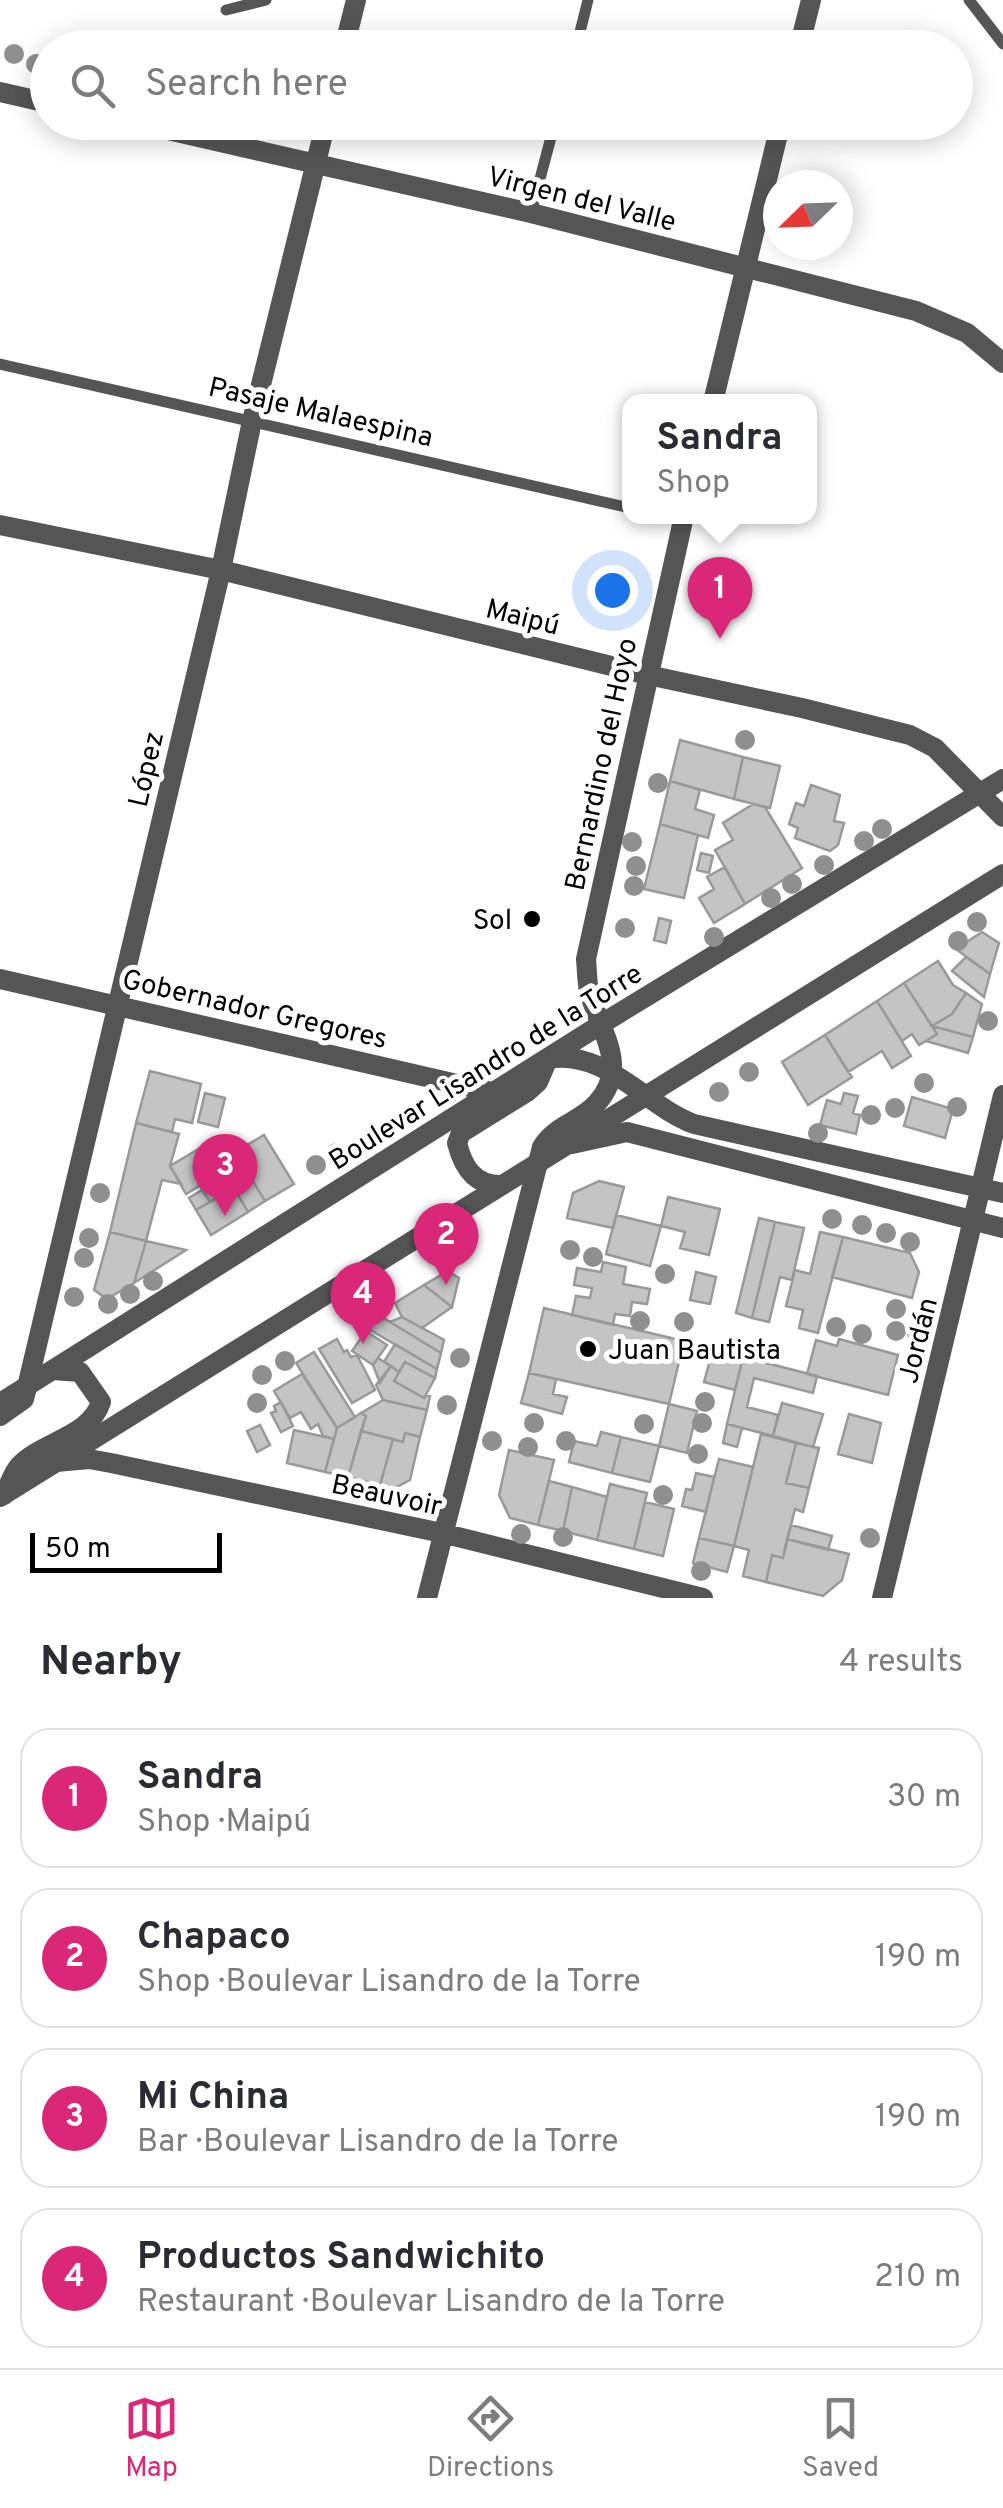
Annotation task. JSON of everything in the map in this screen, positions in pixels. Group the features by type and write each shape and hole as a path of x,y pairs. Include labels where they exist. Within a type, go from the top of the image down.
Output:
{"street":[{"path":"348,30 356,0"},
{"path":"803,30 810,0"},
{"path":"0,92 30,99"},
{"name":"Virgen del Valle","path":"210,140 531,213 916,311 967,333 1003,364"},
{"name":"López","path":"0,1416 24,1399 321,140"},
{"path":"715,394 777,140"},
{"name":"Maipú","path":"0,524 221,570 648,676 910,735 934,748 1003,817"},
{"name":"Bernardino del Hoyo","path":"611,1072 610,1043 589,991 586,959 677,524"},
{"name":"Boulevar Lisandro de la Torre","path":"0,1403 603,1023 1003,780"},
{"path":"2,1496 1003,874"},
{"name":"Gobernador Gregores","path":"0,978 496,1093"},
{"path":"500,1185 485,1185 470,1174 457,1142 461,1133 527,1092 538,1082 548,1059 562,1057 611,1072 675,1117 694,1124 993,1191"},
{"path":"427,1598 537,1162 548,1137 600,1101 611,1072"},
{"name":"Jordán","path":"882,1598 974,1222 993,1191 1003,1095"},
{"path":"561,1148 627,1132 1003,1228"},
{"path":"2,1496 22,1462 78,1430 98,1410 101,1402 80,1372 54,1370"},
{"name":"Beauvoir","path":"56,1462 89,1459 442,1533 703,1598"}],"lane":[{"path":"226,10 266,0"},
{"path":"580,30 588,0"},
{"path":"969,0 1003,44"},
{"path":"531,213 551,140"},
{"name":"Pasaje Malaespina","path":"0,364 622,506"}],"building":[{"path":"680,740 743,757 734,799 670,781"},
{"path":"743,757 780,766 770,808 734,799"},
{"path":"670,781 700,790 695,809 714,815 708,838 660,824"},
{"path":"811,785 840,795 834,821 844,823 838,845 830,851 795,838 798,828 789,824 796,803 804,806"},
{"path":"753,804 765,807 802,868 745,904 715,850 733,840 723,823"},
{"path":"660,824 698,835 684,898 644,889"},
{"path":"701,853 713,856 709,873 697,870"},
{"path":"725,867 745,904 714,923 699,898 714,889 707,877"},
{"path":"659,918 671,921 666,943 654,940"},
{"path":"982,932 999,943 990,974 956,949"},
{"path":"966,957 990,974 984,997 952,971"},
{"path":"938,961 953,985 966,993 952,1014 932,1026 904,983"},
{"path":"904,983 937,1034 919,1045 912,1034 902,1041 877,1001"},
{"path":"966,993 982,1004 973,1037 932,1026 952,1014"},
{"path":"877,1001 911,1056 892,1068 882,1051 848,1072 825,1035"},
{"path":"932,1026 973,1037 968,1053 926,1041 937,1034"},
{"path":"825,1035 852,1077 808,1105 782,1062"},
{"path":"150,1071 201,1084 192,1123 175,1119 172,1132 136,1123"},
{"path":"205,1093 225,1098 218,1127 198,1122"},
{"path":"844,1093 858,1096 853,1113 860,1115 856,1134 820,1125 827,1100 841,1104"},
{"path":"912,1097 953,1109 945,1138 904,1126"},
{"path":"136,1123 179,1134 170,1166 181,1184 162,1180 146,1241 110,1232"},
{"path":"264,1135 294,1184 265,1201 235,1152"},
{"path":"202,1147 209,1160 198,1166 206,1182 186,1194 170,1166"},
{"path":"248,1173 265,1201 248,1212 231,1183"},
{"path":"210,1175 215,1182 226,1176 234,1188 210,1202 200,1186"},
{"path":"599,1181 624,1187 613,1228 567,1218 573,1193"},
{"path":"234,1188 248,1212 211,1235 196,1210"},
{"path":"202,1190 210,1202 196,1210 189,1198"},
{"path":"668,1197 720,1209 709,1255 680,1248 685,1232 661,1226"},
{"path":"616,1215 661,1226 650,1266 606,1254"},
{"path":"759,1218 775,1222 752,1318 736,1313"},
{"path":"775,1222 804,1228 792,1280 780,1277 769,1322 752,1318"},
{"path":"110,1232 146,1241 134,1283 107,1299 94,1290"},
{"path":"820,1232 843,1237 818,1333 799,1328 803,1310 786,1306 795,1270 810,1274"},
{"path":"843,1237 910,1253 919,1272 912,1298 832,1277"},
{"path":"146,1241 186,1250 134,1283"},
{"path":"603,1262 626,1267 623,1284 650,1289 647,1304 632,1302 630,1316 615,1314 613,1325 572,1315 576,1296 590,1298 592,1288 574,1285 577,1268 601,1272"},
{"path":"448,1271 459,1278 452,1307 424,1285"},
{"path":"696,1272 716,1277 710,1304 690,1300"},
{"path":"424,1285 452,1307 422,1328 402,1317 395,1303"},
{"path":"544,1308 684,1341 669,1404 529,1373"},
{"path":"377,1314 441,1353 437,1369 360,1324"},
{"path":"402,1317 444,1340 441,1353 390,1322"},
{"path":"366,1331 387,1345 373,1365 352,1351"},
{"path":"337,1339 344,1352 347,1350 351,1357 357,1355 375,1390 352,1403 319,1349"},
{"path":"839,1339 898,1355 888,1395 807,1374 816,1340 837,1346"},
{"path":"395,1344 437,1369 435,1378 405,1362 399,1372 384,1362"},
{"path":"713,1349 743,1357 735,1390 704,1382"},
{"path":"314,1352 355,1417 337,1428 296,1363"},
{"path":"743,1357 817,1376 813,1393 754,1378 747,1407 778,1415 773,1436 727,1424"},
{"path":"378,1358 391,1366 380,1383 373,1365"},
{"path":"405,1362 435,1378 424,1398 394,1381"},
{"path":"391,1366 399,1372 394,1381 424,1398 430,1396 427,1410 383,1400 376,1385"},
{"path":"529,1373 556,1379 553,1394 567,1397 562,1414 521,1403"},
{"path":"302,1374 337,1428 334,1439 323,1436 318,1424 311,1429 301,1412 290,1418 274,1391"},
{"path":"383,1400 427,1410 420,1437 405,1433 403,1442 361,1431 366,1416 361,1413"},
{"path":"281,1402 293,1426 281,1432 271,1413"},
{"path":"782,1403 823,1414 813,1447 773,1436"},
{"path":"669,1404 697,1411 687,1453 659,1446"},
{"path":"361,1413 366,1416 348,1477 325,1472 337,1428"},
{"path":"849,1414 881,1423 872,1463 838,1454"},
{"path":"727,1424 742,1428 737,1447 723,1443"},
{"path":"260,1425 270,1445 257,1452 247,1431"},
{"path":"294,1430 334,1439 325,1472 287,1463"},
{"path":"361,1431 393,1439 380,1485 348,1477"},
{"path":"601,1432 621,1437 612,1473 569,1462 574,1441 597,1446"},
{"path":"405,1433 420,1437 410,1480 395,1488 380,1485 393,1439 403,1442"},
{"path":"761,1434 796,1443 786,1483 809,1488 803,1512 795,1509 783,1558 772,1555 766,1582 743,1576 749,1550 734,1546"},
{"path":"621,1437 659,1446 650,1482 612,1473"},
{"path":"796,1443 819,1448 809,1488 786,1483"},
{"path":"509,1450 554,1460 538,1525 510,1518 499,1495"},
{"path":"719,1459 753,1467 734,1546 699,1538"},
{"path":"696,1473 714,1477 706,1512 682,1506"},
{"path":"549,1481 572,1487 563,1531 538,1525"},
{"path":"610,1484 647,1493 634,1549 597,1540"},
{"path":"572,1487 607,1497 597,1540 563,1531"},
{"path":"645,1502 674,1509 663,1556 634,1549"},
{"path":"791,1525 832,1536 828,1550 787,1539"},
{"path":"699,1538 734,1546 727,1572 693,1563"},
{"path":"787,1539 849,1554 842,1580 823,1596 766,1582 772,1555 783,1558"}],"place":[{"name":"Sandra","path":"720,639"},
{"name":"Sol","path":"532,919"},
{"name":"Mi China","path":"225,1216"},
{"name":"Chapaco","path":"446,1285"},
{"name":"Productos Sandwichito","path":"363,1344"},
{"name":"Juan Bautista","path":"588,1349"}]}
